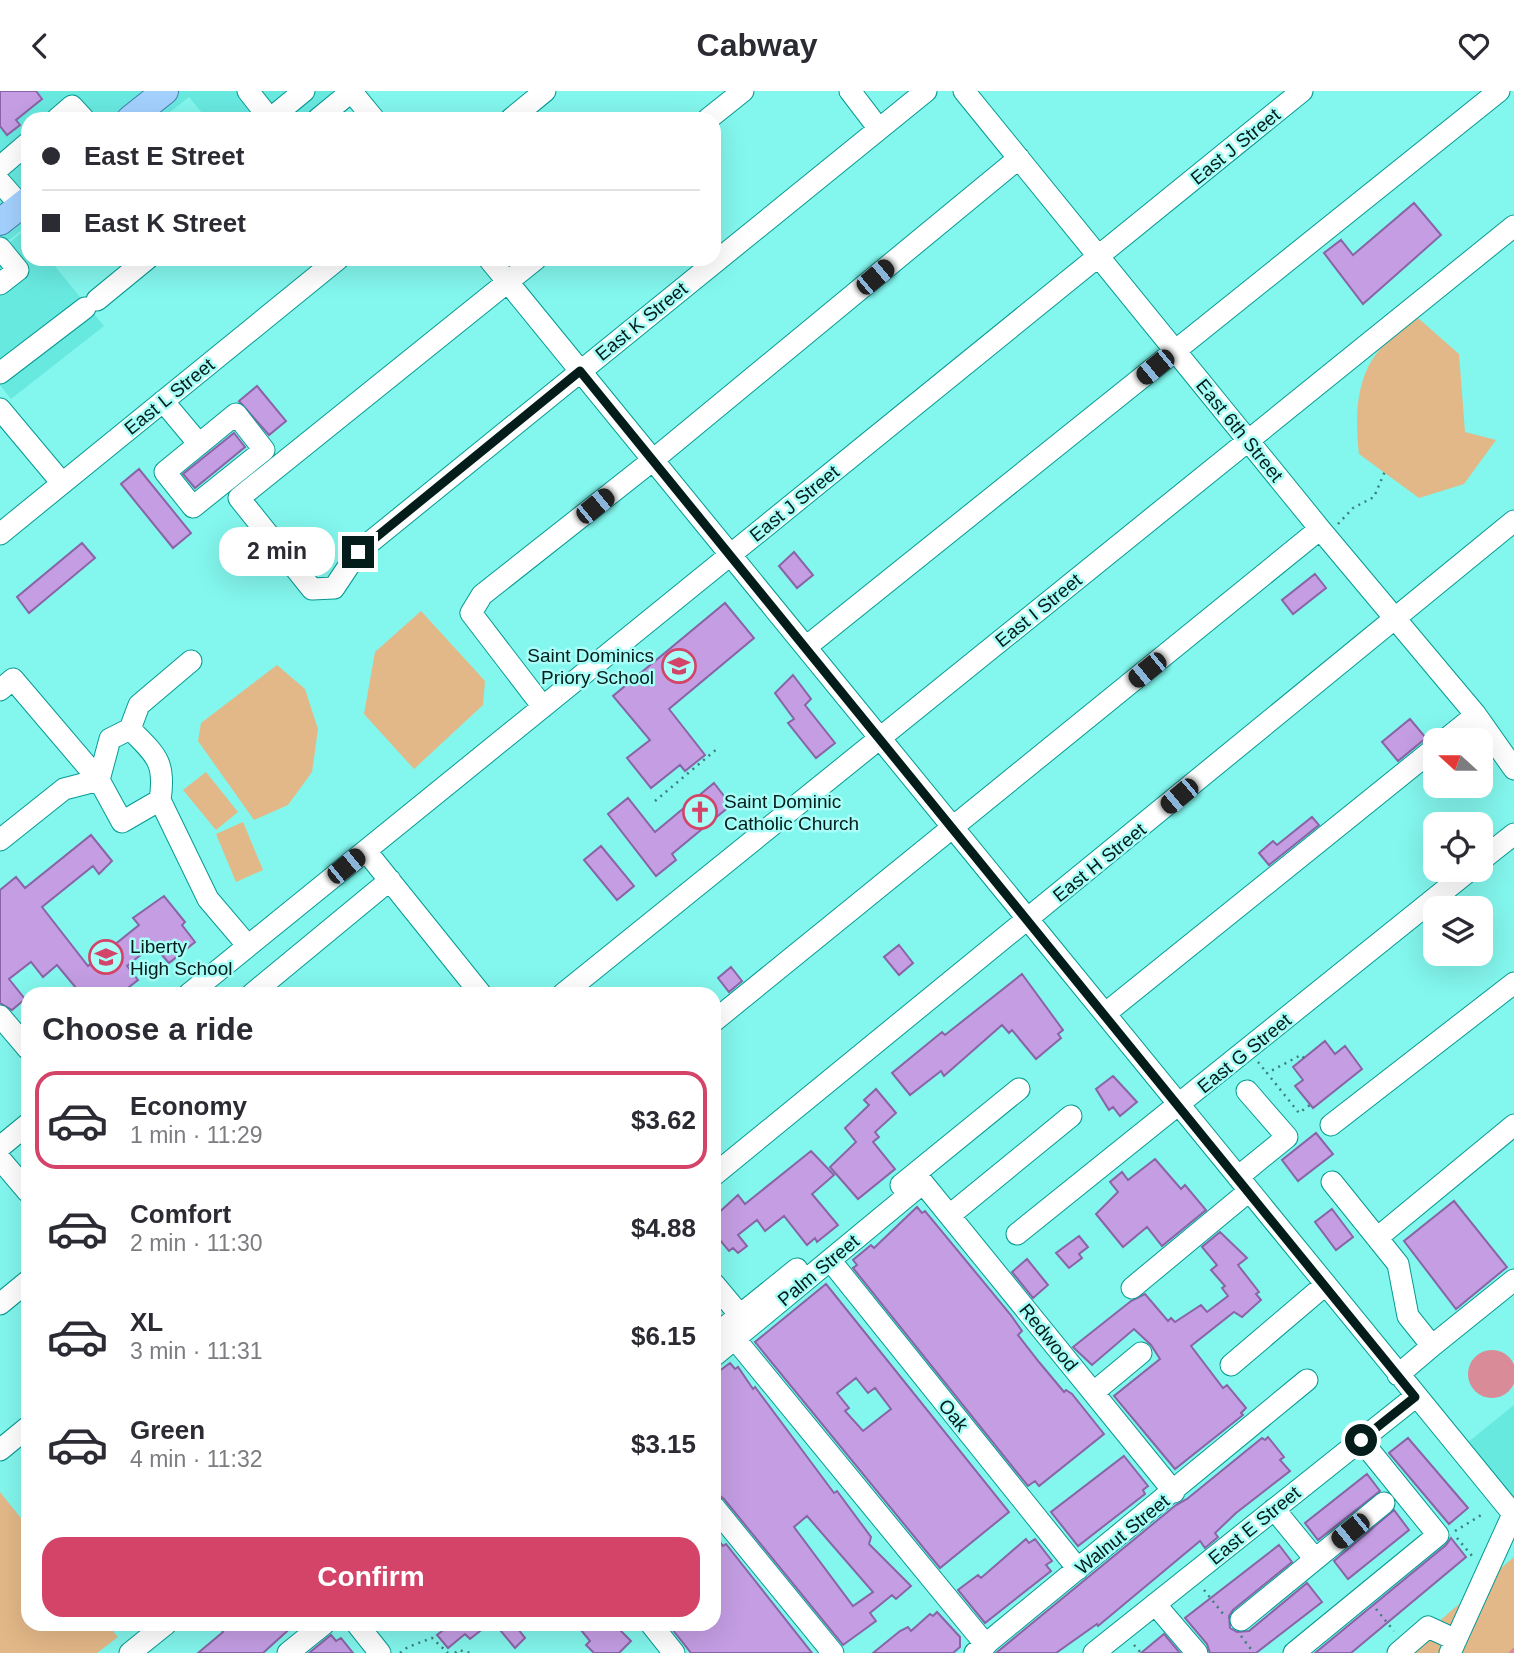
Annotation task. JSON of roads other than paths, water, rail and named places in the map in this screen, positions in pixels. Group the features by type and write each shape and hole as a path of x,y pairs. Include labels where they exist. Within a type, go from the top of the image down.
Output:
{"main road":[{"path":"139,112 165,91"},
{"path":"0,222 21,205"}],"street":[{"path":"248,91 264,112"},
{"path":"278,112 304,91"},
{"path":"326,112 352,91 368,112"},
{"path":"520,112 545,91"},
{"path":"717,112 743,91"},
{"path":"850,91 879,129"},
{"name":"East K Street","path":"721,257 926,91"},
{"name":"East 6th Street","path":"964,91 1323,533 1476,715 1514,769"},
{"name":"East J Street","path":"198,987 1302,91"},
{"path":"806,647 1499,91"},
{"path":"0,167 21,149"},
{"path":"543,707 484,632 471,613 473,605 1019,158"},
{"path":"0,182 21,200"},
{"name":"East I Street","path":"572,987 1514,226"},
{"path":"0,248 18,270 0,284"},
{"path":"0,373 138,266"},
{"name":"East L Street","path":"0,534 329,266"},
{"path":"495,266 1513,1515 1453,1646 1428,1627 1398,1653"},
{"path":"508,282 527,266"},
{"name":"East K Street","path":"508,282 239,498 312,589 334,588 358,552 710,266"},
{"path":"163,401 199,444"},
{"path":"0,409 62,483"},
{"path":"236,414 264,450 193,507 165,472 199,444 236,414"},
{"name":"East H Street","path":"721,1169 1514,521"},
{"path":"721,1015 1323,533"},
{"path":"99,780 110,739 130,729 139,705 191,661"},
{"path":"0,690 13,679 99,780 122,822 160,800"},
{"path":"1459,728 1476,715"},
{"path":"130,729 152,751 164,775 160,800 208,899 248,946"},
{"path":"1106,1013 1423,758"},
{"path":"0,840 64,789 99,780"},
{"path":"1493,851 1514,834"},
{"path":"366,851 475,987"},
{"path":"260,987 390,880"},
{"name":"East G Street","path":"1017,1234 1455,882"},
{"path":"1331,1125 1514,983"},
{"path":"0,1016 21,1041"},
{"path":"980,1649 724,1338 740,1315 1020,1089"},
{"path":"1132,1288 1244,1184 1287,1137 1247,1091"},
{"path":"950,1215 1071,1116"},
{"path":"1377,1238 1514,1125"},
{"path":"0,1147 21,1130"},
{"path":"0,1159 21,1184"},
{"path":"1332,1182 1398,1264 1408,1316 1432,1346"},
{"name":"Redwood","path":"923,1183 1174,1492"},
{"name":"Palm Street","path":"724,1338 830,1260 923,1183"},
{"name":"Oak","path":"830,1260 1078,1569"},
{"path":"1398,1375 1514,1280"},
{"path":"1231,1365 1325,1285"},
{"path":"0,1304 21,1287"},
{"path":"721,1292 740,1315"},
{"path":"1094,1392 1141,1353"},
{"name":"Walnut Street","path":"980,1649 1307,1380"},
{"name":"East E Street","path":"1094,1653 1415,1397"},
{"path":"0,1450 21,1433"},
{"path":"1294,1653 1438,1535 1361,1440"},
{"path":"1241,1620 1384,1503"},
{"path":"1274,1509 1315,1559"},
{"path":"721,1516 833,1653"},
{"path":"1155,1604 1197,1653"},
{"path":"130,1653 156,1631"},
{"path":"288,1653 315,1631"},
{"path":"362,1631 380,1653"},
{"path":"657,1631 674,1653"}],"waterway":[{"path":"1511,1653 1514,1650"}],"place":[{"name":"Saint Dominics Priory School","path":"679,666"},
{"name":"Saint Dominic Catholic Church","path":"700,812"},
{"name":"Liberty High School","path":"106,957"}]}
